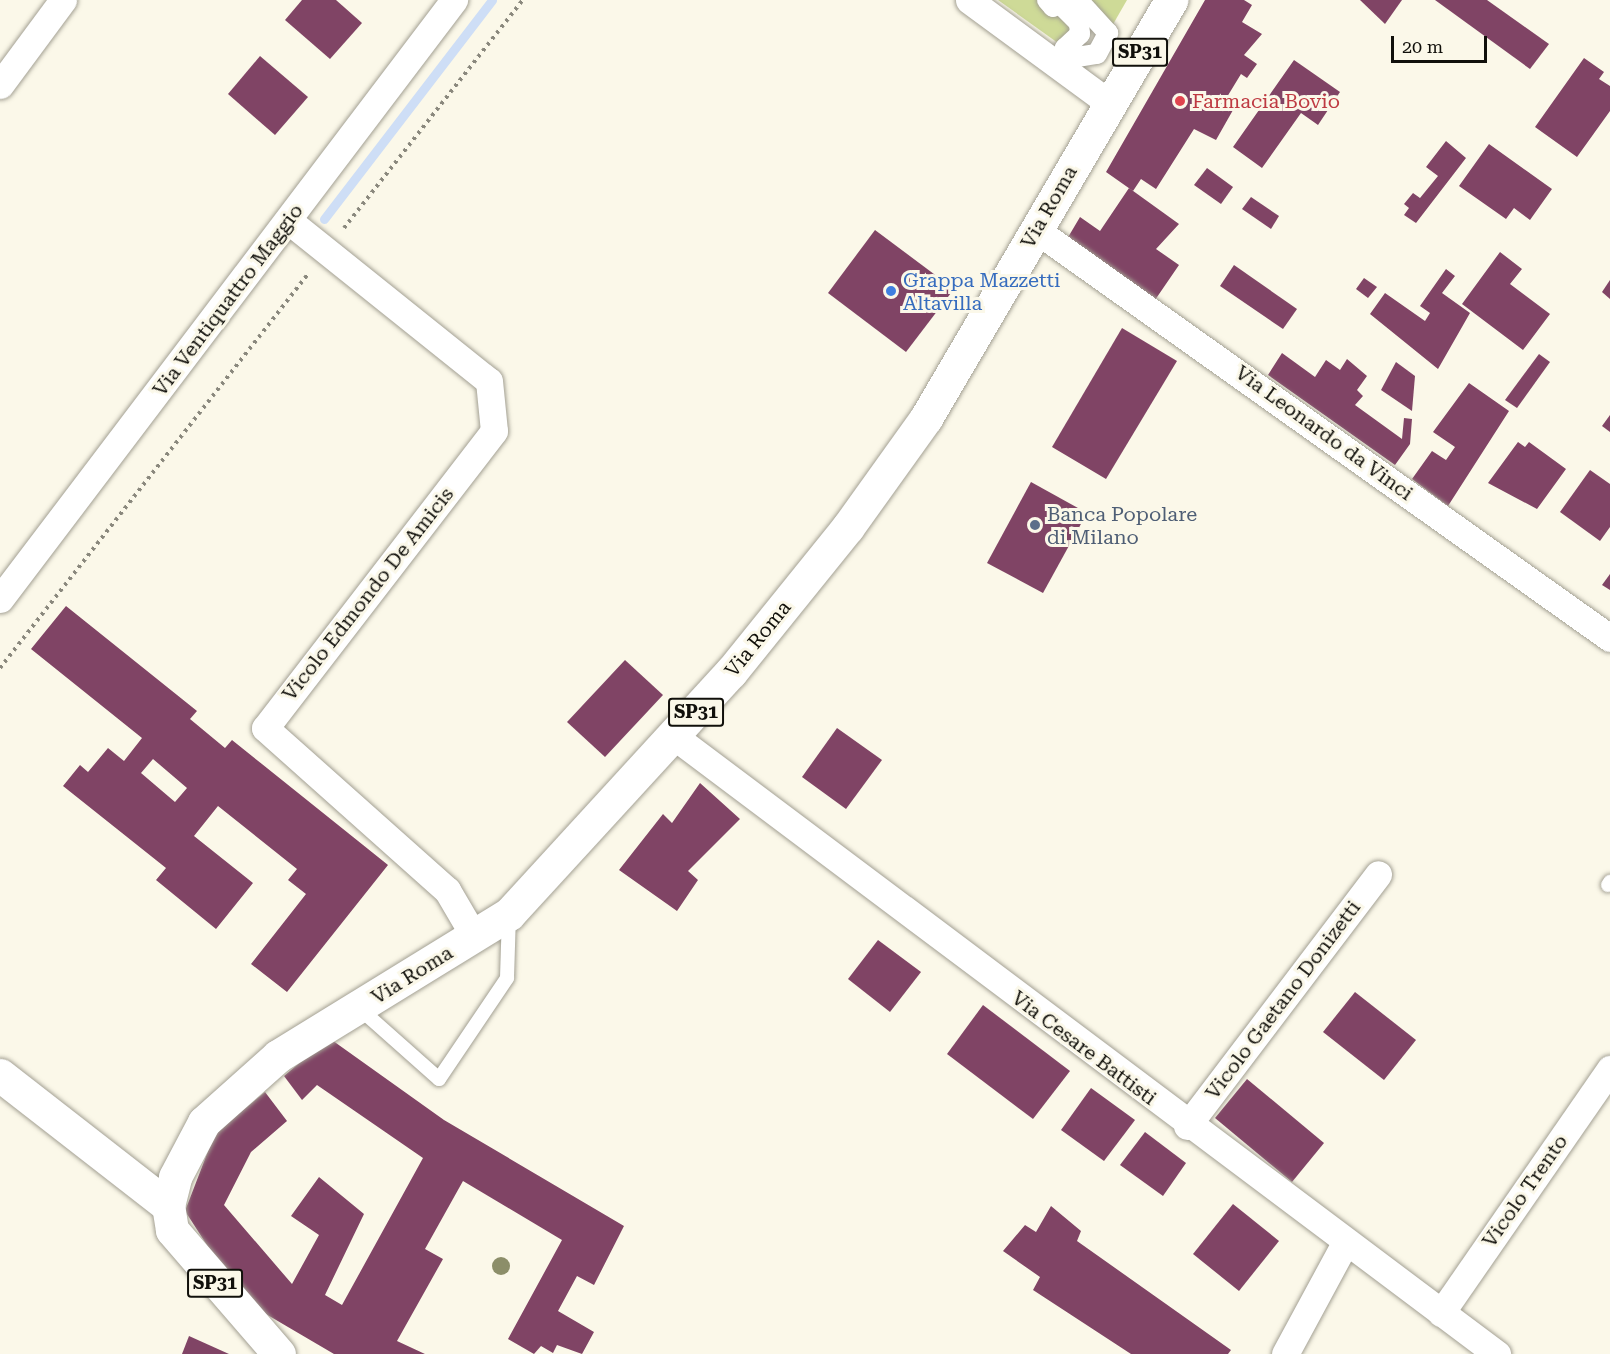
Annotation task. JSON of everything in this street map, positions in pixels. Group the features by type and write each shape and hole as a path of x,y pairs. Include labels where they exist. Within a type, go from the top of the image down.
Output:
{"main road":[{"name":"Via Roma","path":"168,1206 175,1177 204,1122 278,1056 509,914 675,737 881,482 926,418 1171,0"},
{"path":"0,1075 168,1206"},
{"name":"SP31","path":"168,1206 172,1230 186,1252 278,1353"}],"street":[{"path":"0,84 63,0"},
{"name":"Via Ventiquattro Maggio","path":"0,599 454,0"},
{"path":"969,0 1109,103"},
{"path":"1047,0 1053,7 1059,3 1079,23 1080,34 1065,48 1077,57 1097,54 1108,33 1078,0"},
{"name":"Vicolo Edmondo De Amicis","path":"289,220 489,381 494,431 265,728 447,890 474,936"},
{"name":"Via Leonardo da Vinci","path":"1036,230 1610,638"},
{"name":"Via Cesare Battisti","path":"675,737 1187,1126 1497,1354"},
{"name":"Vicolo Gaetano Donizetti","path":"1187,1126 1378,874"},
{"name":"Vicolo Trento","path":"1441,1312 1610,1069"},
{"path":"1285,1354 1346,1243"}],"lane":[{"path":"358,1008 438,1079 507,978 509,914"}],"path":[{"path":"0,668 523,0"}],"green space":[{"path":"998,0 1047,0 1079,23 1065,48"},
{"path":"1078,0 1127,0 1108,33"}],"building":[{"path":"302,0 336,0 362,23 330,59 285,20"},
{"path":"1205,0 1244,0 1252,5 1242,22 1262,34 1244,55 1257,64 1247,78 1241,74 1227,97 1237,103 1216,140 1194,129 1156,189 1141,179 1133,191 1106,172"},
{"path":"1360,0 1402,0 1385,24"},
{"path":"1435,0 1487,0 1549,44 1530,69"},
{"path":"260,56 308,97 275,135 228,94"},
{"path":"1584,58 1604,72 1599,79 1610,86 1610,111 1577,157 1535,127"},
{"path":"1294,60 1340,92 1318,125 1301,113 1262,168 1233,147"},
{"path":"1446,141 1466,158 1416,223 1404,215 1409,208 1404,204 1413,193 1420,198 1438,176 1426,167"},
{"path":"1489,144 1552,189 1530,220 1514,208 1506,219 1459,186"},
{"path":"1207,168 1233,187 1221,204 1194,185"},
{"path":"1129,188 1179,224 1156,249 1179,265 1155,300 1067,239 1080,217 1100,231"},
{"path":"1251,197 1279,216 1271,229 1242,209"},
{"name":"Grappa Mazzetti Altavilla","path":"875,230 954,289 906,352 828,293"},
{"path":"1500,252 1522,269 1510,284 1550,314 1523,350 1462,304"},
{"path":"1234,265 1297,309 1283,329 1220,286"},
{"path":"1446,269 1455,276 1442,293 1470,313 1438,369 1370,314 1385,293 1425,321 1430,313 1420,306"},
{"path":"1364,278 1377,287 1368,298 1356,289"},
{"path":"1610,280 1610,299 1602,292"},
{"path":"1122,328 1177,361 1106,479 1052,447"},
{"path":"1282,353 1315,377 1326,360 1340,370 1347,359 1367,376 1357,390 1363,396 1355,405 1402,439 1404,418 1412,419 1410,444 1395,465 1268,375"},
{"path":"1539,354 1550,362 1517,408 1505,400"},
{"path":"1396,362 1415,376 1412,411 1381,390"},
{"path":"1469,383 1509,411 1448,506 1412,479 1432,451 1446,460 1455,447 1433,432"},
{"path":"1610,415 1610,432 1602,426"},
{"path":"1518,442 1525,447 1529,442 1566,469 1537,509 1488,483"},
{"path":"1590,470 1610,484 1610,527 1600,541 1560,512"},
{"path":"1031,482 1087,513 1043,593 987,563"},
{"path":"1610,574 1610,590 1602,585"},
{"path":"66,606 197,711 190,719 225,748 232,740 388,865 287,992 251,964 306,894 288,880 297,869 218,806 194,836 253,883 216,929 156,880 166,868 63,786 80,765 88,772 108,748 124,761 142,738 31,649","holes":["153,759 187,788 175,802 141,773"]},
{"path":"625,660 663,695 605,757 567,722"},
{"path":"837,728 882,760 846,809 802,777"},
{"path":"700,783 740,819 688,871 698,880 677,911 619,870 663,814 672,823"},
{"path":"878,940 921,972 890,1012 848,979"},
{"path":"1355,992 1416,1040 1384,1080 1323,1032"},
{"path":"983,1005 1070,1071 1033,1119 947,1054"},
{"path":"329,1038 444,1120 624,1226 594,1285 577,1276 558,1311 594,1332 582,1354 557,1345 553,1353 541,1346 534,1354 508,1339 562,1240 463,1181 425,1249 443,1259 397,1341 425,1354 334,1354 259,1310 223,1270 185,1211 215,1133 265,1092 287,1121 251,1152 224,1205 292,1284 319,1235 291,1216 319,1177 364,1214 325,1295 342,1305 423,1158 317,1085 302,1100 284,1076"},
{"path":"1247,1079 1324,1143 1292,1182 1215,1118"},
{"path":"1091,1088 1135,1120 1104,1161 1061,1130"},
{"path":"1145,1132 1186,1163 1163,1196 1120,1165"},
{"path":"1233,1204 1279,1241 1239,1291 1193,1254"},
{"path":"1051,1206 1081,1231 1077,1241 1231,1350 1228,1354 1131,1354 1033,1290 1040,1277 1003,1251 1025,1225 1036,1232"},
{"path":"189,1336 229,1354 182,1354"}],"waterway":[{"path":"324,219 492,0"}],"place":[{"name":"Farmacia Bovio","path":"1180,101"},
{"name":"Grappa Mazzetti Altavilla","path":"891,291"},
{"name":"Banca Popolare di Milano","path":"1035,525"}]}
